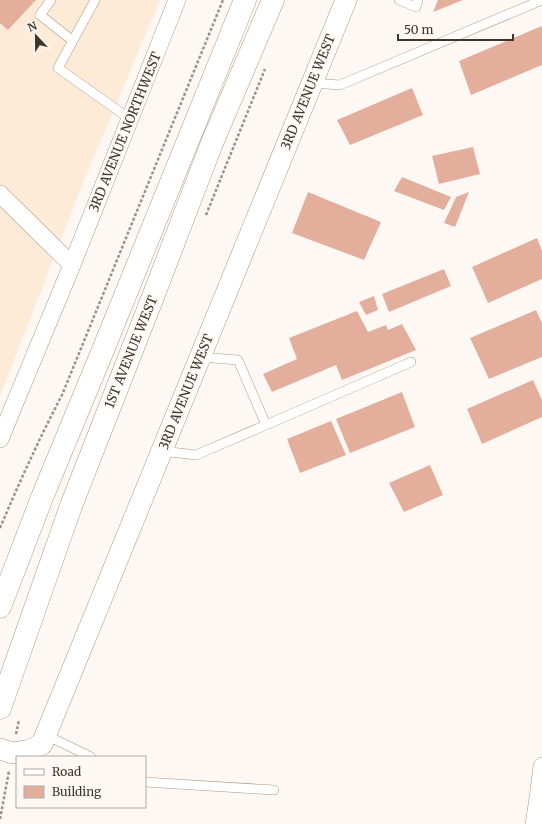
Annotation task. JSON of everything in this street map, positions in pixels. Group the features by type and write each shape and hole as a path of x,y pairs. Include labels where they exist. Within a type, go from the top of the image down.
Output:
{"main road":[{"name":"1ST AVENUE WEST","path":"0,607 43,495 244,0"},
{"name":"1ST AVENUE WEST","path":"0,708 71,506 103,423 212,143 273,0"}],"street":[{"name":"3RD AVENUE NORTHWEST","path":"0,439 72,265 177,0"},
{"name":"3RD AVENUE WEST","path":"0,749 13,753 30,750 42,744 346,0"},
{"path":"0,194 72,265"},
{"path":"534,824 542,766"}],"lane":[{"path":"51,0 40,15 73,41"},
{"path":"95,0 58,68 130,119"},
{"path":"399,0 416,7 418,0"},
{"path":"312,83 340,85 542,0"},
{"path":"200,357 238,360 266,425"},
{"path":"162,451 196,455 411,362"},
{"path":"46,735 89,756"},
{"path":"146,782 274,790"}],"path":[{"path":"0,528 18,484 65,388 222,0"}],"shaded area":[{"path":"0,0 160,0 83,183 0,396"}],"building":[{"path":"0,0 36,0 8,30 0,23"},
{"path":"438,0 463,0 433,12"},
{"path":"542,26 542,65 471,95 459,61"},
{"path":"412,88 423,115 350,145 337,120"},
{"path":"473,147 480,174 439,184 432,156"},
{"path":"402,177 451,197 444,210 394,191"},
{"path":"308,192 381,222 364,260 292,233"},
{"path":"469,192 455,227 444,223 456,197"},
{"path":"537,238 542,251 542,279 488,303 472,267"},
{"path":"444,269 451,286 389,312 382,294"},
{"path":"374,296 378,310 366,315 359,302"},
{"path":"536,310 542,323 542,357 489,379 470,338"},
{"path":"357,311 368,332 386,325 388,330 402,324 416,350 342,380 336,365 272,392 263,374 297,359 289,338"},
{"path":"533,380 542,400 542,417 482,444 467,409"},
{"path":"402,392 415,427 350,453 336,419"},
{"path":"331,421 346,455 300,473 287,439"},
{"path":"430,465 443,495 404,512 389,483"}]}
